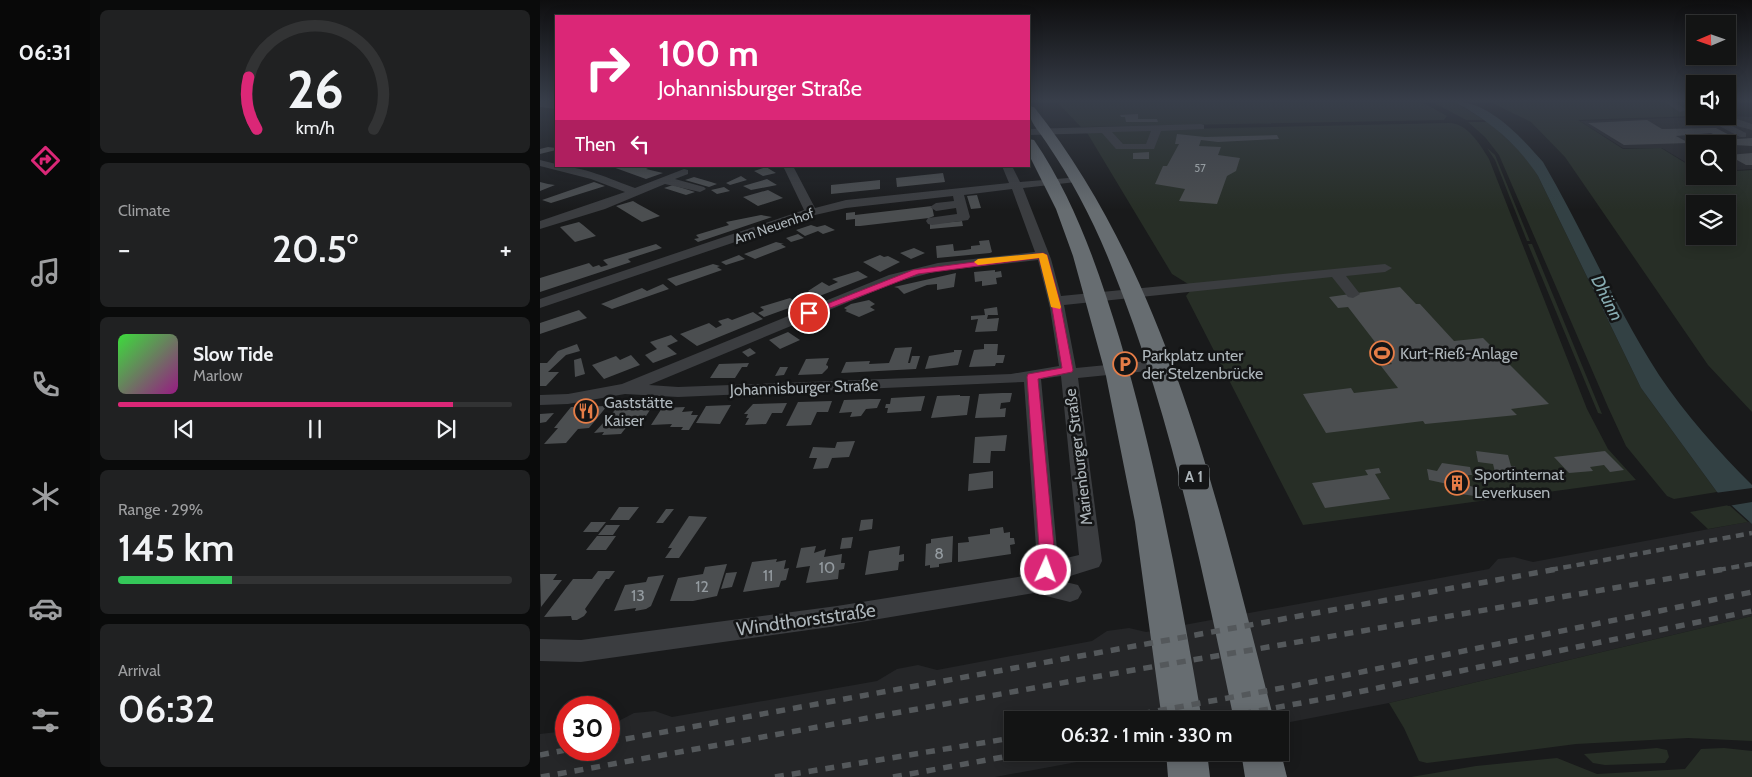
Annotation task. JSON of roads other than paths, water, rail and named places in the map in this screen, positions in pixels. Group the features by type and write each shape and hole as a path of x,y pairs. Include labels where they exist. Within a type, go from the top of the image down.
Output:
{"highway":[{"name":"A 1","path":"1049,137 1064,157 1096,211 1129,282 1148,332 1194,476 1252,711"},
{"path":"1030,145 1052,184 1073,231 1114,357 1146,499 1181,711"},
{"path":"1187,761 1189,777"},
{"path":"1262,761 1266,777"}],"street":[{"path":"1111,137 1120,147 1150,147 1154,137"},
{"path":"540,163 555,167"},
{"path":"556,167 595,177 636,192"},
{"path":"788,167 811,212"},
{"name":"Marienburger Straße","path":"1008,167 1017,184 1043,255 1055,302 1068,372 1091,562 1040,577"},
{"path":"540,225 601,206 684,172"},
{"name":"Am Neuenhof","path":"540,304 811,212 846,204 1076,179"},
{"path":"664,180 700,190"},
{"path":"932,221 964,217 957,191"},
{"path":"936,207 961,204"},
{"path":"625,390 894,278 938,267 1043,255"},
{"path":"1055,302 1385,268"},
{"path":"1336,272 1353,294"},
{"path":"678,392 689,362"},
{"name":"Johannisburger Straße","path":"540,400 568,399 625,390 678,392 945,382 1032,377 1068,372 1148,366"},
{"path":"1032,377 1047,547 1040,577"},
{"name":"Windthorststraße","path":"540,650 581,651 837,616 1040,577 1070,592"}],"water":[{"name":"Dhünn","path":"1505,137 1520,137 1543,162 1628,323 1659,375 1703,432 1752,485 1752,524 1717,492 1641,388 1538,176"}],"railway":[{"path":"1550,570 1752,533"},
{"path":"1718,570 1752,564"},
{"path":"620,740 1557,569"},
{"path":"541,777 1128,671 1725,569"},
{"path":"1157,711 1293,686 1752,592"},
{"path":"1258,711 1752,611"},
{"path":"775,777 1004,739"},
{"path":"540,755 555,752"},
{"path":"893,777 1004,757"}],"place":[{"name":"Kurt-Rieß-Anlage","path":"1382,353"},
{"name":"Parkplatz unter der Stelzenbrücke","path":"1125,364"},
{"name":"Gaststätte Kaiser","path":"586,411"},
{"name":"Sportinternat Leverkusen","path":"1457,483"}]}
